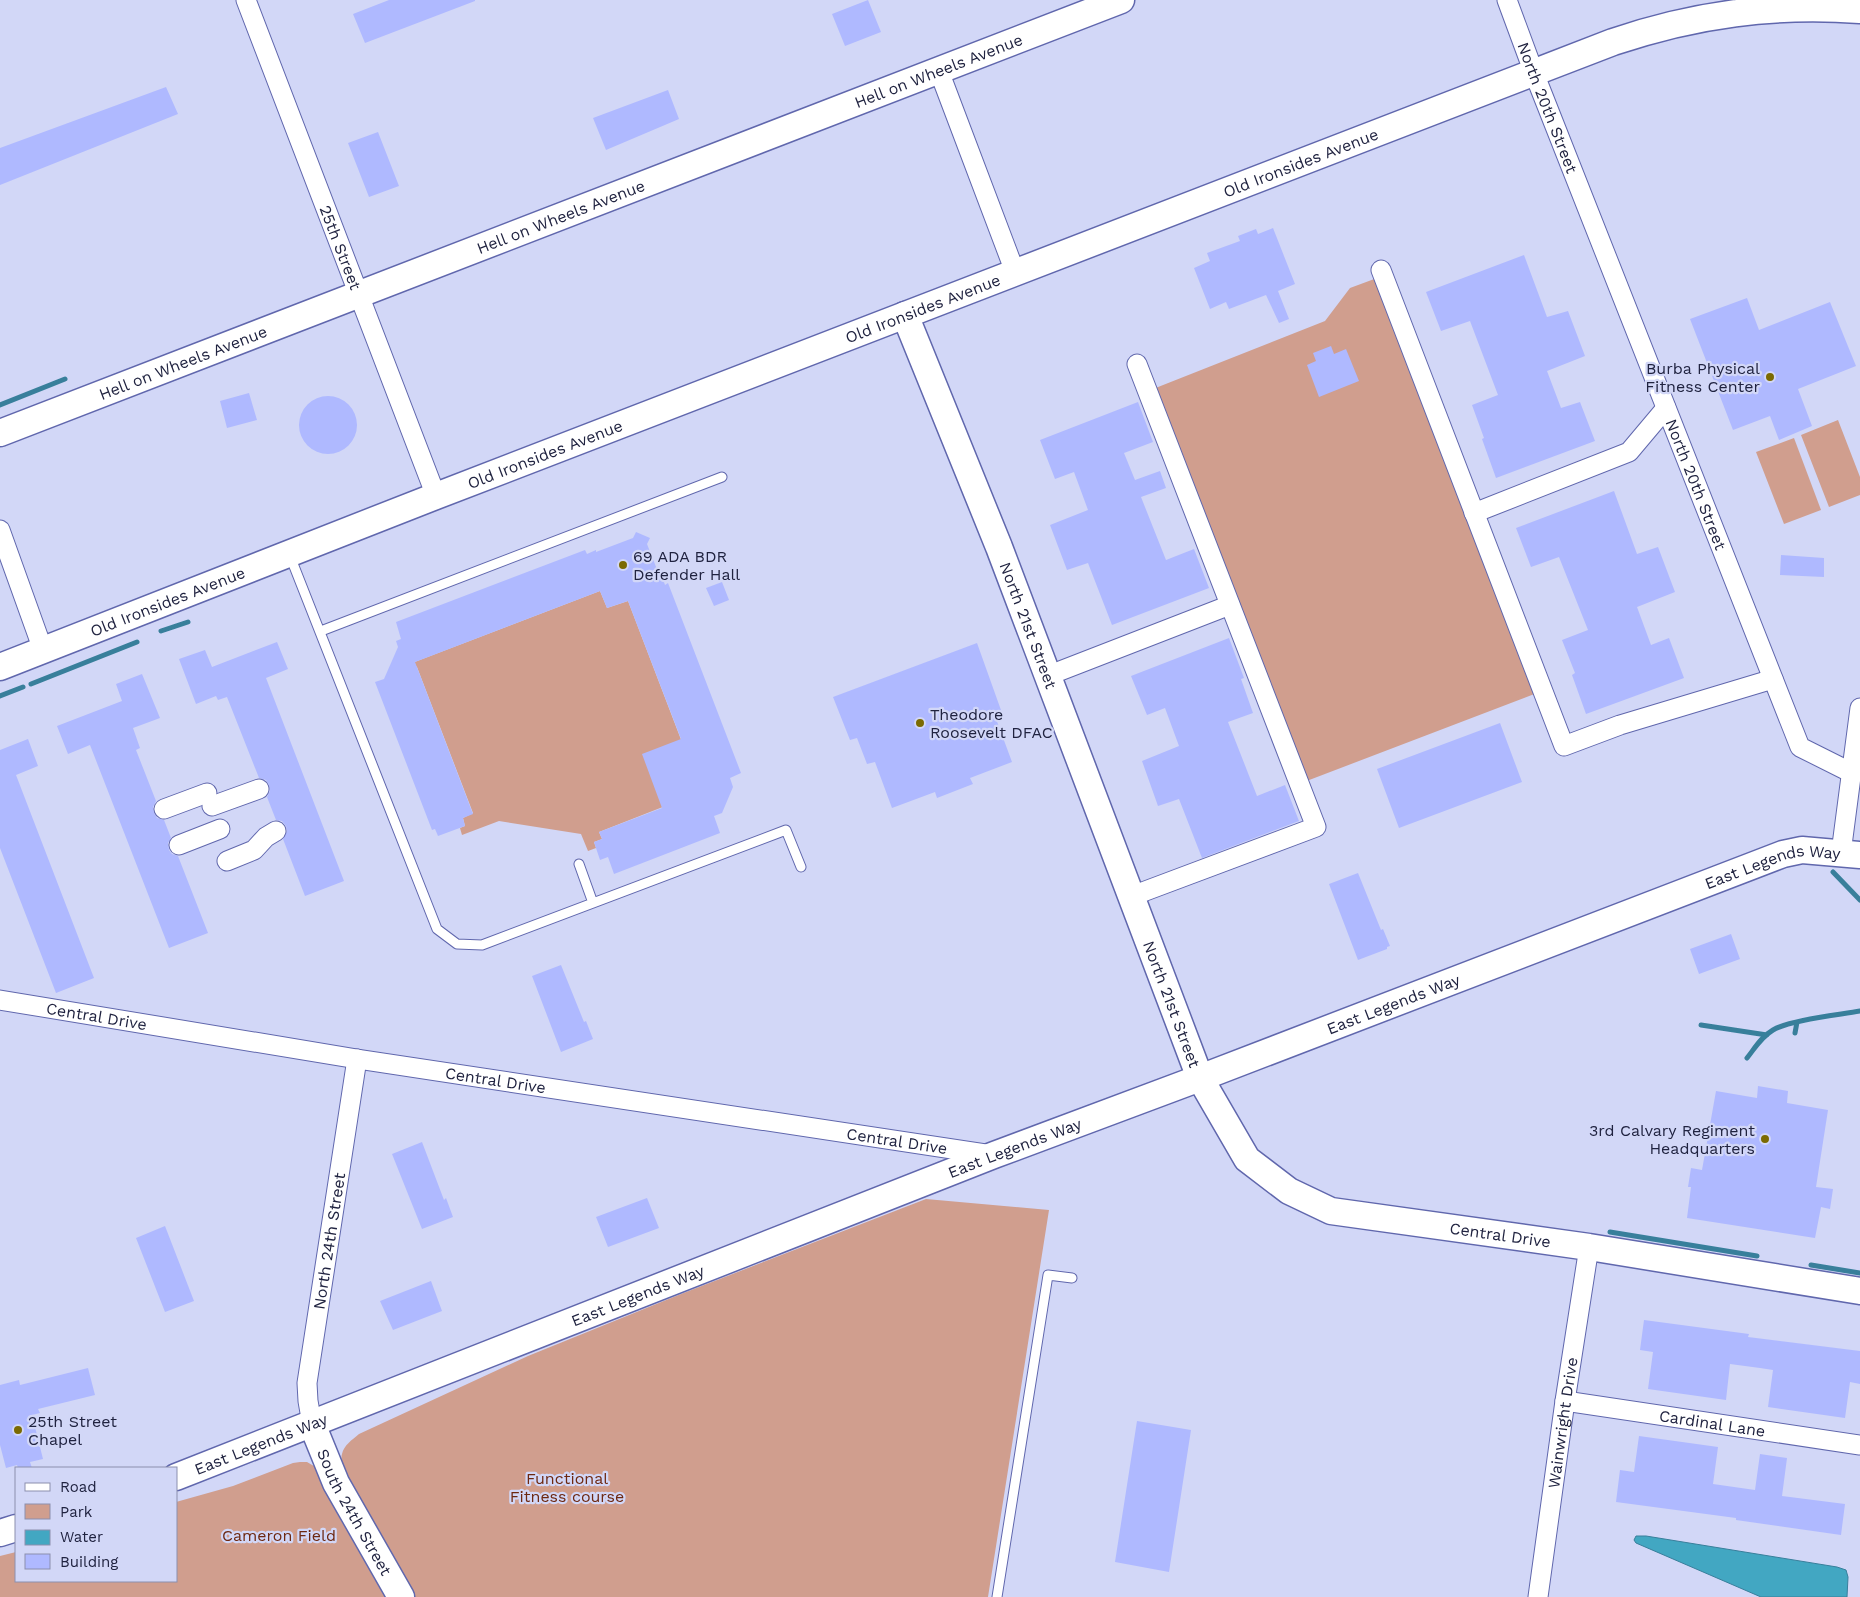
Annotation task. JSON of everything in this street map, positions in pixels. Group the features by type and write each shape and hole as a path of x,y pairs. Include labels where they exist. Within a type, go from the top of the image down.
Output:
{"street":[{"name":"25th Street","path":"246,0 436,496"},
{"name":"Hell on Wheels Avenue","path":"0,433 1121,0"},
{"name":"North 20th Street","path":"1507,0 1534,73 1800,747 1852,773"},
{"name":"Old Ironsides Avenue","path":"0,666 1015,272 1646,31 1705,16 1770,8 1860,10"},
{"path":"939,71 1015,272"},
{"path":"1381,270 1564,746 1620,725 1773,679"},
{"name":"North 21st Street","path":"905,315 995,538 1200,1078"},
{"path":"1132,896 1316,827 1137,364"},
{"path":"1474,513 1629,452 1666,408"},
{"path":"0,530 43,650"},
{"path":"1048,676 1230,605"},
{"path":"1850,854 1852,773 1860,708"},
{"path":"164,809 259,789"},
{"path":"179,845 220,830"},
{"path":"227,861 254,850 266,837 276,831"},
{"name":"East Legends Way","path":"178,1476 994,1155 1783,854 1802,850 1850,854"},
{"name":"Central Drive","path":"0,1000 357,1059 994,1155"},
{"name":"North 24th Street","path":"312,1424 307,1383 357,1059"},
{"name":"Central Drive","path":"1200,1078 1247,1159 1289,1191 1331,1211 1589,1247 1860,1291"},
{"name":"Wainwright Drive","path":"1538,1597 1565,1401 1589,1247"},
{"name":"Cardinal Lane","path":"1565,1401 1860,1445"},
{"name":"South 24th Street","path":"312,1424 336,1483 400,1597"},
{"path":"0,1533 15,1528"}],"lane":[{"path":"321,631 722,477"},
{"path":"289,553 437,929 457,944 482,945 786,830 801,867"},
{"path":"579,864 593,903"},
{"path":"997,1597 1048,1275 1072,1278"}],"green space":[{"path":"1377,278 1537,693 1304,782 1153,389 1325,321 1350,288"},
{"path":"1838,420 1860,477 1860,495 1829,507 1801,435"},
{"path":"1794,438 1821,510 1784,524 1756,452"},
{"path":"600,591 607,608 628,601 701,792 599,832 602,839 594,842 596,848 588,851 581,834 499,821 462,835 460,828 465,826 463,818 473,813 417,667 412,663"},
{"name":"Functional Fitness course","path":"926,1199 1049,1210 988,1597 412,1597 357,1503 342,1465 342,1454 345,1448 359,1434 528,1356 681,1294"},
{"name":"Cameron Field","path":"307,1462 319,1469 338,1515 385,1597 0,1597 0,1556 15,1552 15,1582 178,1582 178,1501 233,1486 293,1463"}],"water":[{"path":"1636,1536 1646,1536 1837,1567 1846,1570 1848,1577 1847,1597 1761,1597 1636,1543 1634,1540"}],"building":[{"path":"389,0 475,1 365,43 353,14"},
{"path":"868,0 881,32 845,46 832,14"},
{"path":"166,87 178,114 0,185 0,148"},
{"path":"668,90 679,119 606,150 593,118"},
{"path":"378,132 399,186 369,197 348,143"},
{"path":"1273,228 1295,284 1278,291 1289,319 1279,323 1266,295 1229,309 1226,302 1210,309 1194,268 1210,261 1207,253 1240,241 1238,236 1256,229 1258,234"},
{"path":"1524,255 1547,317 1568,311 1585,356 1547,371 1561,408 1580,402 1595,441 1496,478 1472,405 1498,395 1470,321 1441,331 1426,292"},
{"name":"Burba Physical Fitness Center","path":"1747,298 1759,330 1830,302 1856,366 1798,389 1812,426 1779,440 1770,416 1733,430 1690,319"},
{"path":"1331,346 1334,354 1346,349 1359,381 1319,397 1307,365 1316,361 1313,353"},
{"path":"249,393 257,420 227,428 220,401"},
{"path":"328,396 344,401 352,409 357,425 352,441 344,449 328,454 312,449 304,441 299,425 304,409 312,401"},
{"path":"1138,402 1153,442 1124,453 1135,480 1160,471 1166,488 1141,497 1166,560 1194,549 1209,588 1112,625 1088,563 1067,570 1050,525 1088,510 1074,472 1055,479 1040,440"},
{"path":"1614,491 1637,554 1658,547 1675,592 1637,607 1651,645 1669,638 1684,678 1586,714 1572,675 1575,673 1562,640 1588,630 1559,557 1531,567 1516,528"},
{"path":"636,532 650,538 647,544 660,577 662,576 665,585 668,583 741,773 730,778 733,787 722,813 714,816 720,833 614,874 608,857 600,860 594,842 602,839 599,832 662,808 642,754 681,739 628,601 607,608 600,591 415,662 473,814 463,818 465,826 438,836 435,829 432,830 375,682 384,679 398,647 396,641 401,639 396,622 585,550 587,554 596,550 596,552 633,538"},
{"path":"1781,555 1824,558 1824,577 1780,575"},
{"path":"722,582 729,600 714,606 706,588"},
{"path":"1229,638 1244,678 1241,679 1253,713 1228,722 1257,796 1285,785 1299,821 1202,858 1179,799 1158,806 1142,761 1179,746 1165,708 1147,715 1131,676"},
{"path":"277,642 288,669 266,678 344,881 305,896 283,839 287,831 286,826 282,821 276,820 267,797 270,791 269,785 266,780 259,778 227,697 218,700 216,696 196,704 179,659 205,650 212,667"},
{"name":"Theodore Roosevelt DFAC","path":"977,643 1002,713 995,716 1012,762 970,778 973,784 937,798 935,792 892,808 875,762 867,764 857,738 850,740 833,697"},
{"path":"142,674 160,718 133,728 140,748 136,750 156,801 153,807 154,813 157,818 164,820 171,838 168,843 169,850 172,854 178,856 208,933 169,948 90,745 68,754 57,726 122,701 116,684"},
{"path":"1500,723 1522,782 1399,828 1377,769"},
{"path":"28,739 38,766 16,775 94,978 56,993 0,848 0,750"},
{"path":"1358,873 1381,930 1383,929 1390,946 1387,949 1358,960 1329,884"},
{"path":"1731,934 1740,959 1699,974 1690,949"},
{"path":"561,965 584,1022 586,1021 593,1039 561,1052 532,976"},
{"name":"3rd Calvary Regiment Headquarters","path":"1758,1086 1788,1091 1787,1103 1828,1110 1816,1187 1833,1189 1830,1209 1821,1207 1815,1238 1687,1218 1691,1187 1688,1187 1691,1168 1702,1170 1716,1091 1757,1098"},
{"path":"422,1142 444,1200 446,1198 453,1217 422,1229 392,1154"},
{"path":"647,1198 659,1228 608,1247 596,1217"},
{"path":"165,1226 194,1301 165,1312 136,1238"},
{"path":"431,1281 442,1311 393,1330 380,1301"},
{"path":"1644,1320 1749,1334 1748,1337 1860,1351 1860,1384 1850,1382 1845,1418 1768,1407 1773,1370 1760,1368 1730,1364 1726,1400 1648,1389 1653,1352 1640,1350"},
{"name":"25th Street Chapel","path":"88,1368 95,1395 38,1409 40,1413 32,1415 43,1459 30,1462 32,1467 18,1467 17,1465 6,1468 0,1445 0,1385 19,1380 20,1385"},
{"path":"1137,1421 1191,1430 1169,1572 1115,1562"},
{"path":"1639,1436 1718,1447 1713,1484 1755,1490 1760,1454 1787,1458 1782,1496 1845,1504 1841,1535 1736,1520 1736,1518 1616,1502 1620,1470 1634,1472"}],"waterway":[{"path":"0,405 65,379"},
{"path":"161,631 188,622"},
{"path":"31,684 137,642"},
{"path":"0,696 23,687"},
{"path":"1833,872 1860,900"},
{"path":"1747,1058 1765,1036 1781,1026 1860,1011"},
{"path":"1795,1033 1797,1022"},
{"path":"1701,1025 1767,1035"},
{"path":"1610,1232 1757,1256"},
{"path":"1811,1265 1860,1273"}],"place":[{"name":"Burba Physical Fitness Center","path":"1770,377"},
{"name":"69 ADA BDR Defender Hall","path":"623,565"},
{"name":"Theodore Roosevelt DFAC","path":"920,723"},
{"name":"3rd Calvary Regiment Headquarters","path":"1765,1139"},
{"name":"25th Street Chapel","path":"18,1430"}]}
